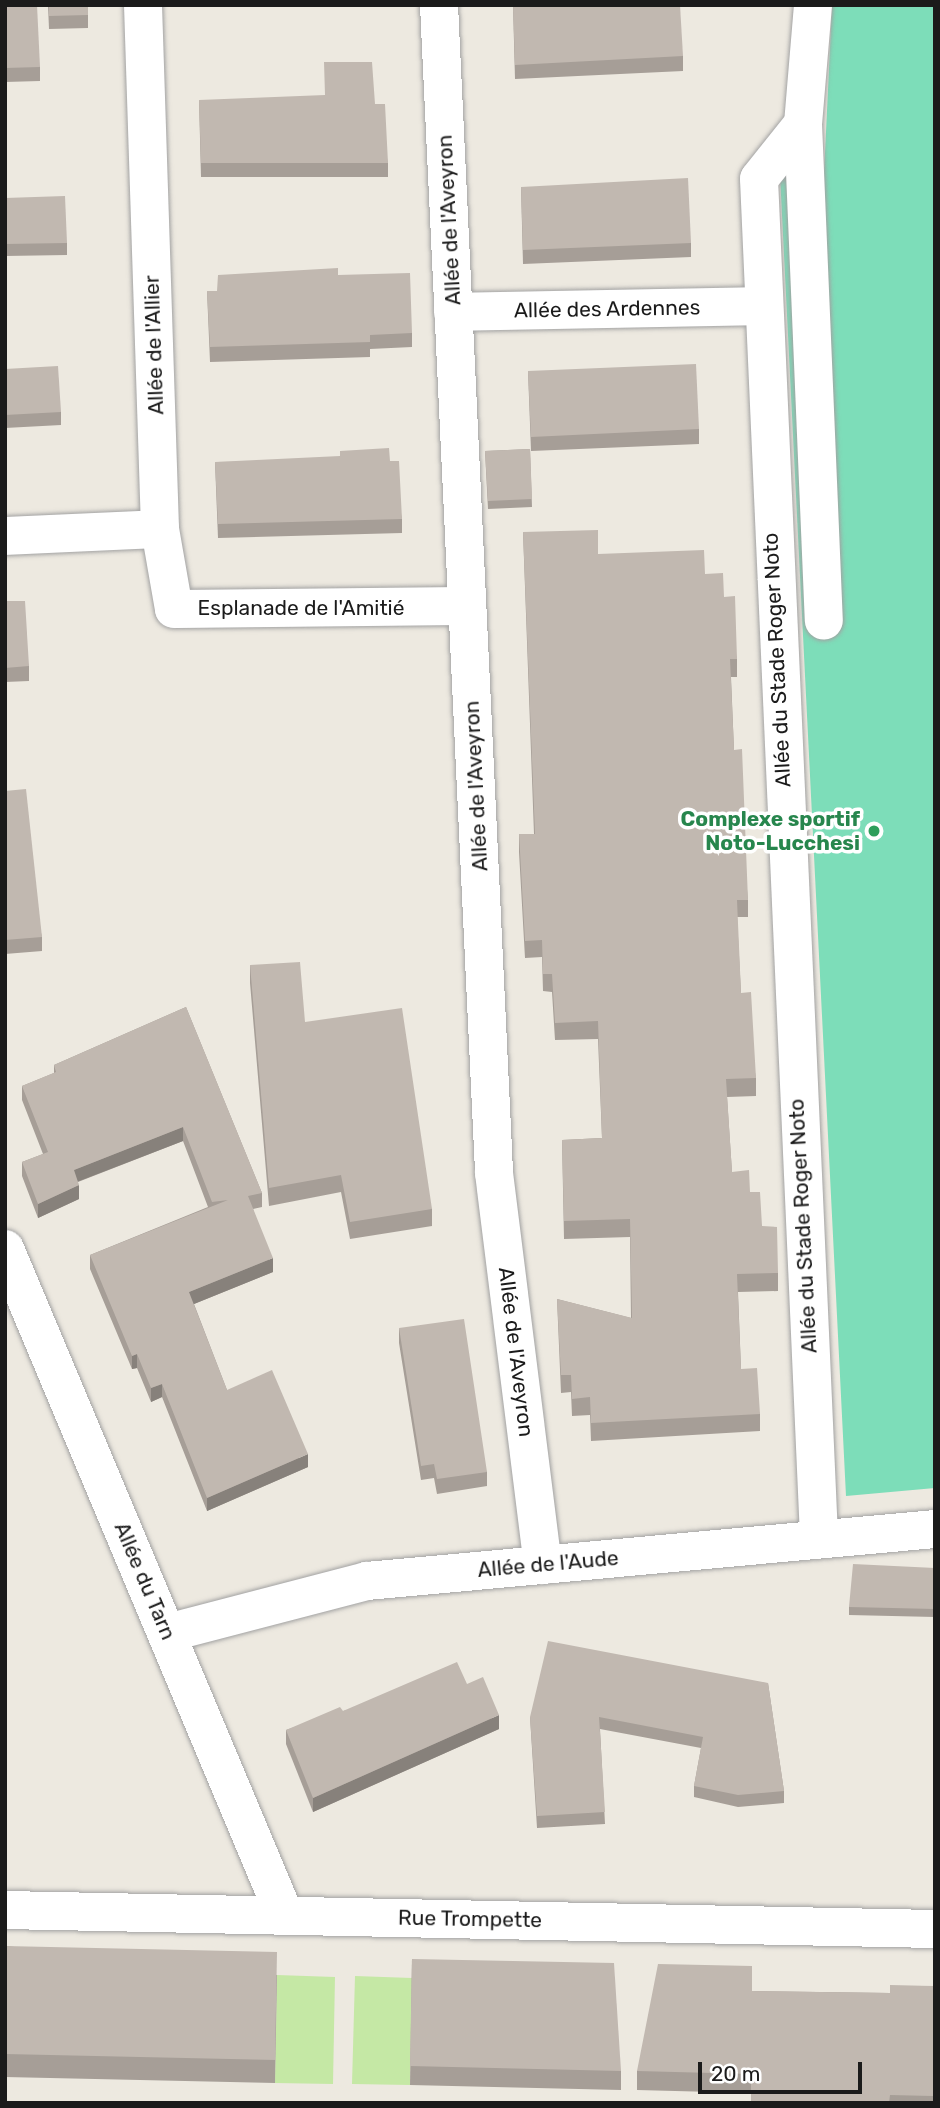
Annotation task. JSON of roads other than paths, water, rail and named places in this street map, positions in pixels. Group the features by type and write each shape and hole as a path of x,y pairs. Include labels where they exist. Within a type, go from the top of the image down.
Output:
{"street":[{"name":"Allée de l'Allier","path":"143,5 160,529"},
{"name":"Allée de l'Aveyron","path":"439,5 494,1173 543,1565"},
{"path":"813,5 803,124 824,621"},
{"name":"Allée du Stade Roger Noto","path":"803,124 759,179 761,306 819,1539"},
{"name":"Allée des Ardennes","path":"453,312 761,306"},
{"path":"5,536 160,529"},
{"name":"Esplanade de l'Amitié","path":"160,529 174,609 467,606"},
{"name":"Allée du Tarn","path":"5,1249 284,1914"},
{"name":"Allée de l'Aude","path":"167,1633 367,1581 935,1529"},
{"name":"Rue Trompette","path":"5,1910 935,1929"}],"place":[{"name":"Complexe sportif Noto-Lucchesi","path":"874,831"}]}
